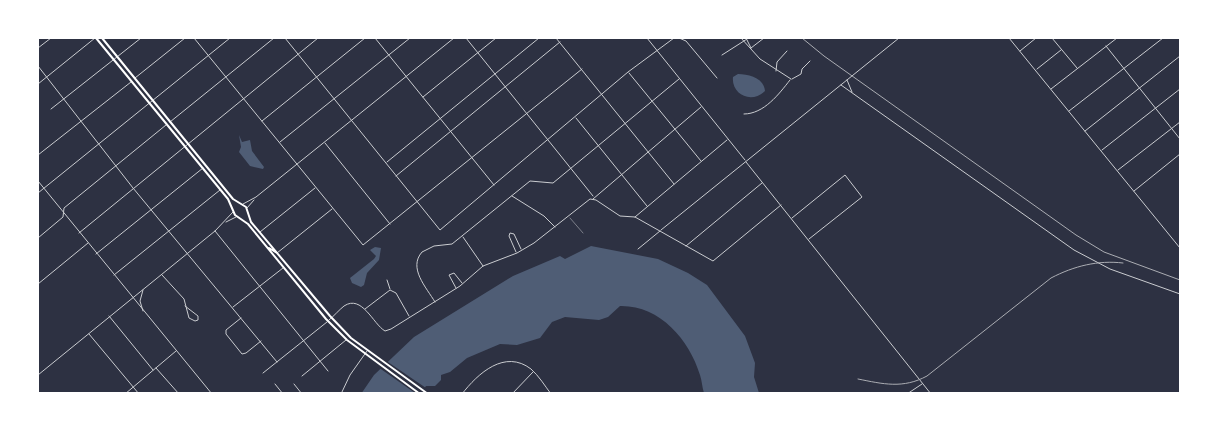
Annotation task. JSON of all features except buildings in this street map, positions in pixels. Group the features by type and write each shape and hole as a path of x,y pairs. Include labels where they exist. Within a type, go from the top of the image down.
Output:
{"main road":[{"path":"95,38 230,201 237,217 248,224 328,321 347,340 420,394"},
{"path":"102,38 233,199 242,204 247,210 250,220 332,318 367,351 428,394"},
{"path":"233,211 235,205 242,204"},
{"path":"237,217 244,216 247,210"},
{"path":"266,247 277,253"}],"street":[{"path":"38,48 51,38"},
{"path":"38,84 95,38"},
{"path":"51,110 142,38"},
{"path":"135,78 185,38"},
{"path":"194,38 363,246 582,69"},
{"path":"38,193 230,38"},
{"path":"170,122 274,38"},
{"path":"285,38 440,230 603,95 628,72 674,38"},
{"path":"79,233 318,38"},
{"path":"262,121 365,38"},
{"path":"375,38 494,185"},
{"path":"279,142 410,38"},
{"path":"242,204 256,197 297,165 454,38"},
{"path":"466,38 593,198 620,216 635,217 713,261 781,205"},
{"path":"423,97 496,38"},
{"path":"386,162 539,38"},
{"path":"556,38 674,184"},
{"path":"647,38 931,394"},
{"path":"679,38 686,41 717,78"},
{"path":"741,38 776,71 790,79"},
{"path":"722,55 746,38 751,48"},
{"path":"751,48 764,38"},
{"path":"638,249 899,38"},
{"path":"1009,38 1180,248"},
{"path":"1020,51 1036,38"},
{"path":"1052,38 1077,69"},
{"path":"1051,89 1116,38"},
{"path":"1069,111 1163,38"},
{"path":"396,176 560,42"},
{"path":"1106,46 1180,139"},
{"path":"1035,70 1062,49"},
{"path":"776,71 777,62 787,51"},
{"path":"1085,131 1180,56"},
{"path":"744,114 752,114 774,100 790,79 801,74 802,69 810,61"},
{"path":"38,66 133,188 277,362"},
{"path":"628,72 701,162"},
{"path":"435,302 418,273 416,265 418,256 422,252 434,246 452,244 530,181 553,183 679,78"},
{"path":"847,80 852,93"},
{"path":"38,155 131,81"},
{"path":"841,85 1074,250 1110,269 1180,294"},
{"path":"1101,151 1180,89"},
{"path":"263,373 349,304 359,305 365,309 385,331 435,302 462,284 483,266 522,250 593,198 702,107"},
{"path":"575,118 648,206"},
{"path":"1118,171 1180,122"},
{"path":"38,238 63,218 64,208 167,125"},
{"path":"635,217 728,140"},
{"path":"325,143 391,224"},
{"path":"1134,191 1180,154"},
{"path":"96,254 203,168"},
{"path":"791,218 845,175 862,196 808,240"},
{"path":"38,181 212,394"},
{"path":"686,246 763,183"},
{"path":"260,232 315,187"},
{"path":"114,275 221,190"},
{"path":"512,196 544,216 555,227"},
{"path":"247,210 256,197"},
{"path":"277,253 333,209"},
{"path":"38,375 215,231 233,211"},
{"path":"223,224 237,217"},
{"path":"215,231 328,372"},
{"path":"517,253 509,236 510,233 514,234 522,250"},
{"path":"463,236 483,266"},
{"path":"38,284 88,243"},
{"path":"233,308 283,267"},
{"path":"456,288 449,275 451,273 454,273 462,284"},
{"path":"161,274 180,295 189,318 195,321 198,320 198,316 185,306"},
{"path":"387,280 390,290 396,293 409,317"},
{"path":"143,311 140,301 145,288"},
{"path":"365,309 390,290"},
{"path":"109,316 154,369 159,369 179,394"},
{"path":"241,318 226,330 226,334 242,354 261,341"},
{"path":"89,333 139,394"},
{"path":"302,376 347,340"},
{"path":"125,394 176,350"},
{"path":"341,394 346,380 367,351"},
{"path":"462,394 497,363 516,361 533,371 551,394"},
{"path":"512,394 526,381 533,371"},
{"path":"907,394 922,383"},
{"path":"275,384 283,394"},
{"path":"294,384 302,394"}],"lane":[{"path":"568,216 583,234"}],"water":[{"path":"738,74 751,76 759,80 765,91 754,97 743,96 735,89 733,83 733,77"},
{"path":"239,135 242,142 250,140 252,151 264,167 263,169 250,166 239,152 241,147"},
{"path":"591,246 658,259 688,273 707,285 745,336 755,363 754,377 759,393 704,393 701,377 695,362 680,337 671,327 647,311 634,307 620,306 608,317 599,320 565,317 552,322 540,338 517,345 500,344 467,358 450,372 441,375 441,380 435,386 426,386 421,393 361,394 374,375 414,337 513,276 560,256 565,259"},
{"path":"375,247 381,248 379,260 367,273 364,285 361,287 352,283 350,278 376,256 370,250"}],"pier":[{"path":"385,360 426,388 423,393 415,393 378,367"}],"railway":[{"path":"802,38 824,56 1076,235 1104,252 1180,280"},
{"path":"858,379 893,384 910,383 918,380 927,376 1051,278 1068,270 1086,265 1104,262 1123,263"}]}
